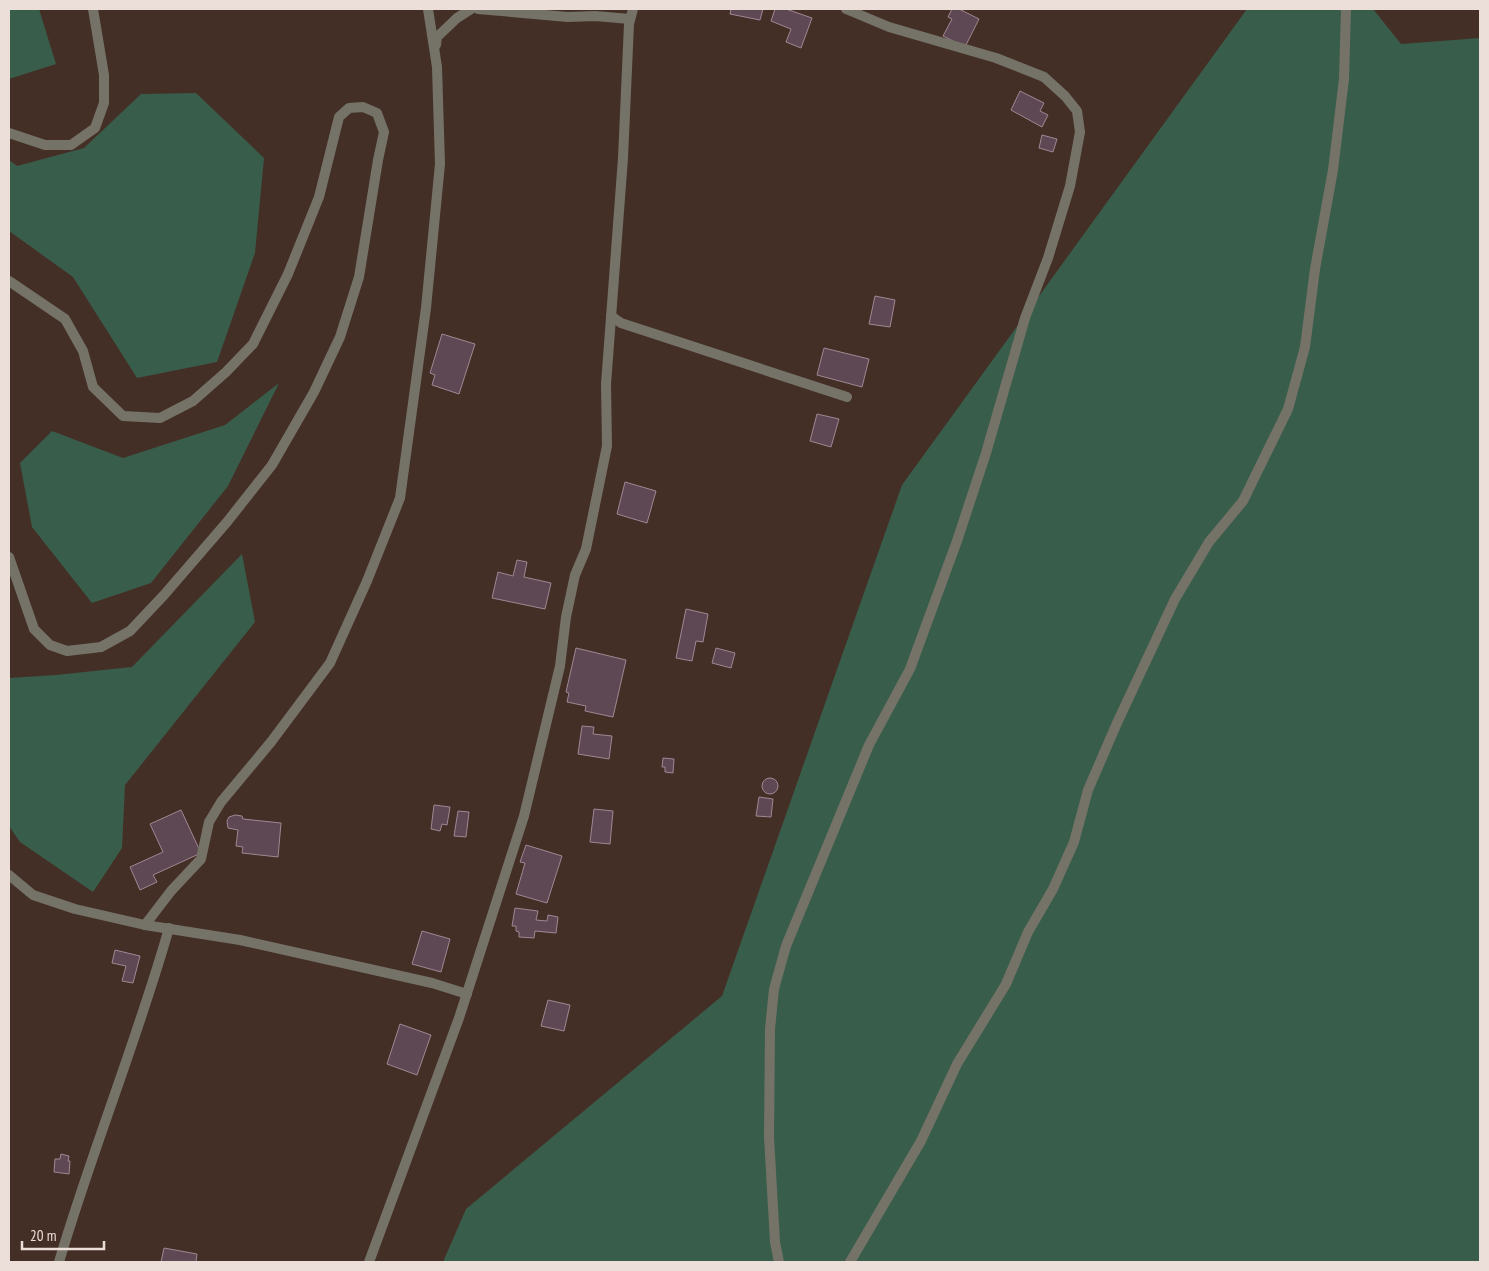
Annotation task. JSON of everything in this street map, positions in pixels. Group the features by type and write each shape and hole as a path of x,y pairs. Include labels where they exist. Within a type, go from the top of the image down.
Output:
{"street":[{"path":"9,133 45,146 71,144 95,128 104,103 104,75 93,9"},
{"path":"145,925 171,891 200,859 209,822 221,802 271,742 330,663 367,582 400,498 426,308 440,164 438,67 428,9"},
{"path":"435,51 437,37 457,18 471,9"},
{"path":"369,1262 467,994 524,816 560,666 566,617 575,575 588,540 607,446 606,384 632,14 568,17 478,9"},
{"path":"779,1262 775,1242 770,1136 770,1029 774,989 786,946 861,762 910,669 956,541 986,453 1026,318 1051,249 1070,186 1080,132 1077,111 1065,96 1044,77 996,58 889,27 846,9"},
{"path":"850,1262 921,1141 957,1064 1006,984 1028,932 1053,889 1074,842 1088,790 1174,599 1209,542 1243,501 1288,409 1305,347 1315,269 1333,170 1344,79 1346,9"},
{"path":"9,281 65,319 83,351 93,387 123,416 160,418 193,401 226,372 253,344 288,274 313,212 319,196 339,117 349,108 363,107 377,113 384,132 359,277 340,337 314,392 272,465 227,522 130,632 101,647 67,651 50,645 34,628 9,557"},
{"path":"612,316 621,322 667,338 846,397"},
{"path":"9,876 33,896 75,909 145,925 240,940 432,983 467,994"},
{"path":"59,1262 77,1201 156,974 169,928"}],"green space":[{"path":"9,9 39,9 56,64 9,79"},
{"path":"1247,9 1373,9 1401,44 1480,38 1480,1262 443,1262 466,1209 722,996 902,485"},
{"path":"196,93 264,158 255,253 217,362 137,378 73,277 9,231 9,160 17,166 84,148 141,94"},
{"path":"279,383 228,486 151,583 92,603 32,527 20,463 52,431 123,458 225,425"},
{"path":"242,554 255,622 125,785 122,848 93,892 20,842 9,826 9,678 132,667"}],"building":[{"path":"731,9 763,9 760,20 730,14"},
{"path":"775,9 786,9 812,18 801,48 786,42 791,29 771,21"},
{"path":"952,9 959,9 979,19 965,47 943,36 952,19 948,17"},
{"path":"1020,91 1044,103 1040,111 1048,115 1042,127 1011,110"},
{"path":"1042,135 1057,139 1053,152 1039,148"},
{"path":"875,296 895,300 890,327 869,324"},
{"path":"442,334 475,344 459,394 432,385 435,375 430,373"},
{"path":"824,348 869,359 862,387 817,375"},
{"path":"817,414 839,419 831,447 810,441"},
{"path":"625,482 656,491 647,523 617,514"},
{"path":"517,560 527,562 524,577 551,583 545,609 492,598 498,572 513,576"},
{"path":"686,609 708,614 703,642 696,641 692,661 676,658"},
{"path":"576,648 626,660 613,717 585,711 586,706 567,702 569,693 566,692"},
{"path":"716,648 735,653 731,668 712,663"},
{"path":"582,726 594,727 593,734 612,736 609,759 578,754"},
{"path":"663,758 674,759 673,773 665,772 665,767 662,767"},
{"path":"770,778 776,780 778,786 776,792 770,794 764,792 762,786 764,780"},
{"path":"759,797 773,799 771,817 756,816"},
{"path":"434,805 450,807 447,825 442,824 440,831 431,829"},
{"path":"594,809 613,811 610,844 590,842"},
{"path":"181,810 201,853 153,875 157,882 140,890 130,867 163,852 150,824"},
{"path":"458,811 469,812 466,837 454,836"},
{"path":"235,815 242,816 243,819 281,823 278,857 242,853 243,847 236,846 238,830 228,828 227,821 229,817"},
{"path":"526,845 562,856 547,903 516,894 525,863 520,862"},
{"path":"515,908 538,911 536,920 547,921 548,915 558,917 556,933 535,931 534,938 519,937 516,926 512,926"},
{"path":"422,931 450,939 441,972 412,964"},
{"path":"115,950 140,956 133,983 122,981 126,966 112,963"},
{"path":"548,1000 570,1005 564,1031 541,1026"},
{"path":"400,1024 431,1035 417,1075 387,1064"},
{"path":"61,1154 69,1156 69,1174 54,1172 55,1159 60,1159"},
{"path":"164,1248 197,1254 196,1262 161,1262"}]}
